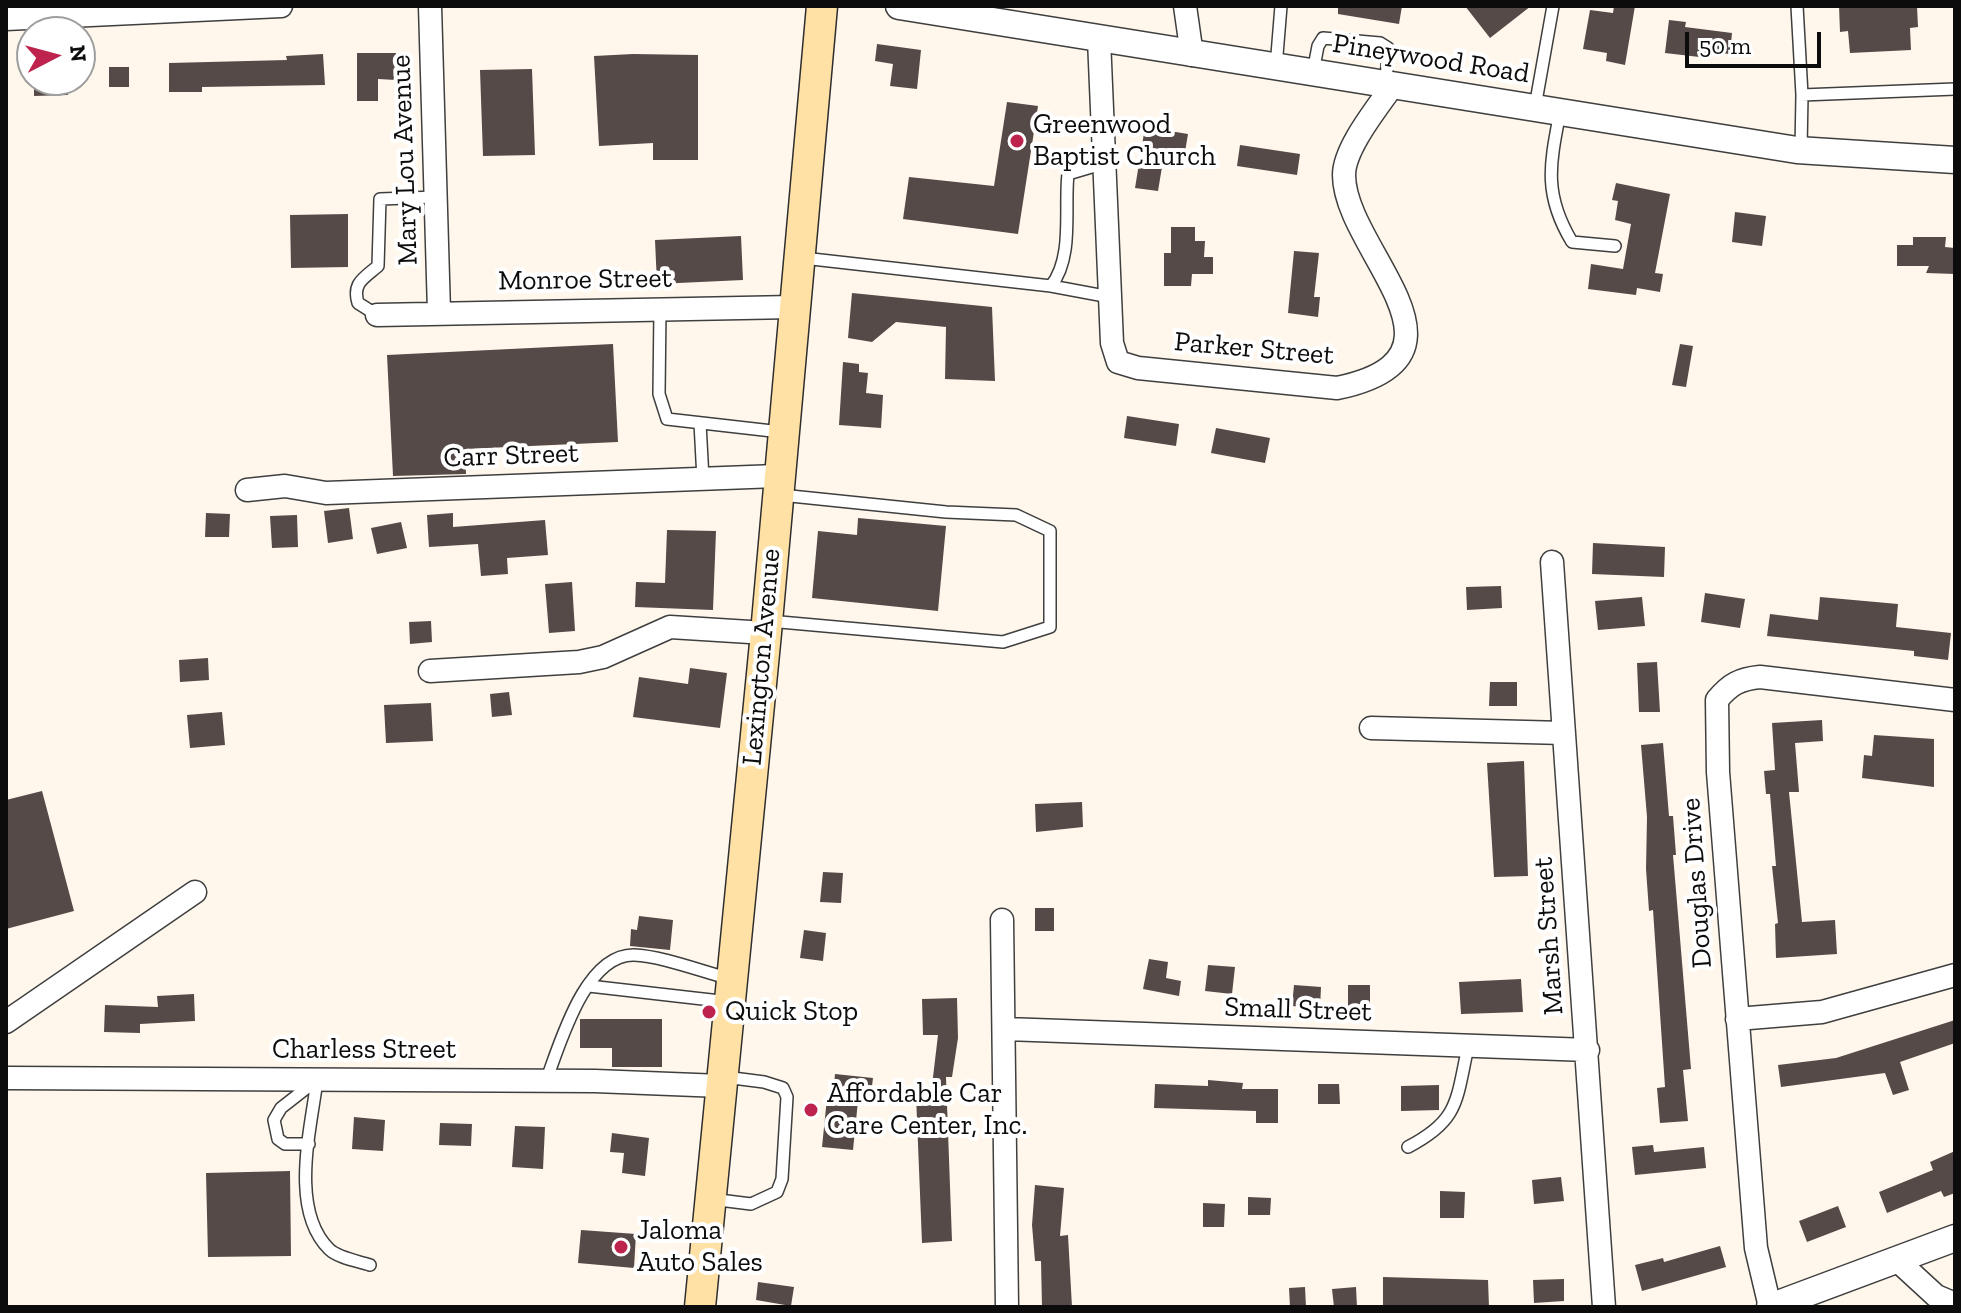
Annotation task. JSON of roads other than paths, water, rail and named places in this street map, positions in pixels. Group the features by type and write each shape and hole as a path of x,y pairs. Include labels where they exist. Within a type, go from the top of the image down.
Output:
{"main road":[{"name":"Lexington Avenue","path":"700,1307 767,627 777,486 822,6"}],"street":[{"path":"6,19 281,6"},
{"name":"Mary Lou Avenue","path":"430,6 439,312"},
{"name":"Pineywood Road","path":"899,6 1801,151 1955,160"},
{"path":"1185,6 1192,55"},
{"name":"Parker Street","path":"1099,39 1112,343 1118,362 1138,368 1337,388 1363,383 1395,364 1405,336 1402,307 1351,208 1343,172 1358,136 1390,84"},
{"name":"Monroe Street","path":"377,315 793,307"},
{"name":"Carr Street","path":"247,490 285,486 326,493 703,479 777,486"},
{"name":"Marsh Street","path":"1552,562 1604,1307"},
{"path":"430,671 579,662 603,657 670,627 767,627"},
{"name":"Douglas Drive","path":"1770,1307 1756,1248 1737,1019 1717,700 1728,686 1742,679 1760,677 1955,700"},
{"path":"1371,728 1564,733"},
{"path":"6,1022 195,892"},
{"path":"1002,920 1006,1029 1007,1307"},
{"path":"1737,1019 1822,1012 1955,975"},
{"name":"Small Street","path":"1006,1029 1588,1050"},
{"name":"Charless Street","path":"6,1078 721,1081"},
{"path":"1770,1307 1955,1238"},
{"path":"1898,1261 1936,1296 1955,1304"}],"lane":[{"path":"1276,68 1281,6"},
{"path":"1553,6 1547,110 1550,179 1558,218 1572,242 1615,246"},
{"path":"1797,6 1802,95 1801,151"},
{"path":"1313,73 1318,46 1323,38 1380,43 1388,48 1390,84"},
{"path":"1802,95 1955,89"},
{"path":"1051,286 1059,276 1065,246 1068,174 1105,163"},
{"path":"377,315 358,303 355,294 357,282 378,266 380,199 436,197"},
{"path":"798,257 1051,286 1110,297"},
{"path":"660,309 659,394 667,419 782,432"},
{"path":"700,423 703,479"},
{"path":"767,627 1003,642 1050,627 1050,531 1016,515 946,512 777,486"},
{"path":"546,1081 577,1003 613,960 634,955 730,990"},
{"path":"589,986 730,990"},
{"path":"1408,1147 1435,1133 1454,1110 1468,1047"},
{"path":"317,1080 309,1144 307,1200 315,1229 331,1251 370,1265"},
{"path":"309,1144 285,1144 278,1139 274,1120 281,1108 317,1080"},
{"path":"710,1199 763,1201 777,1192 782,1179 787,1097 783,1088 764,1082 721,1081"}],"place":[{"name":"Greenwood Baptist Church","path":"1017,141"},
{"name":"Quick Stop","path":"709,1012"},
{"name":"Affordable Car Care Center, Inc.","path":"811,1110"},
{"name":"Jaloma Auto Sales","path":"621,1247"}]}
